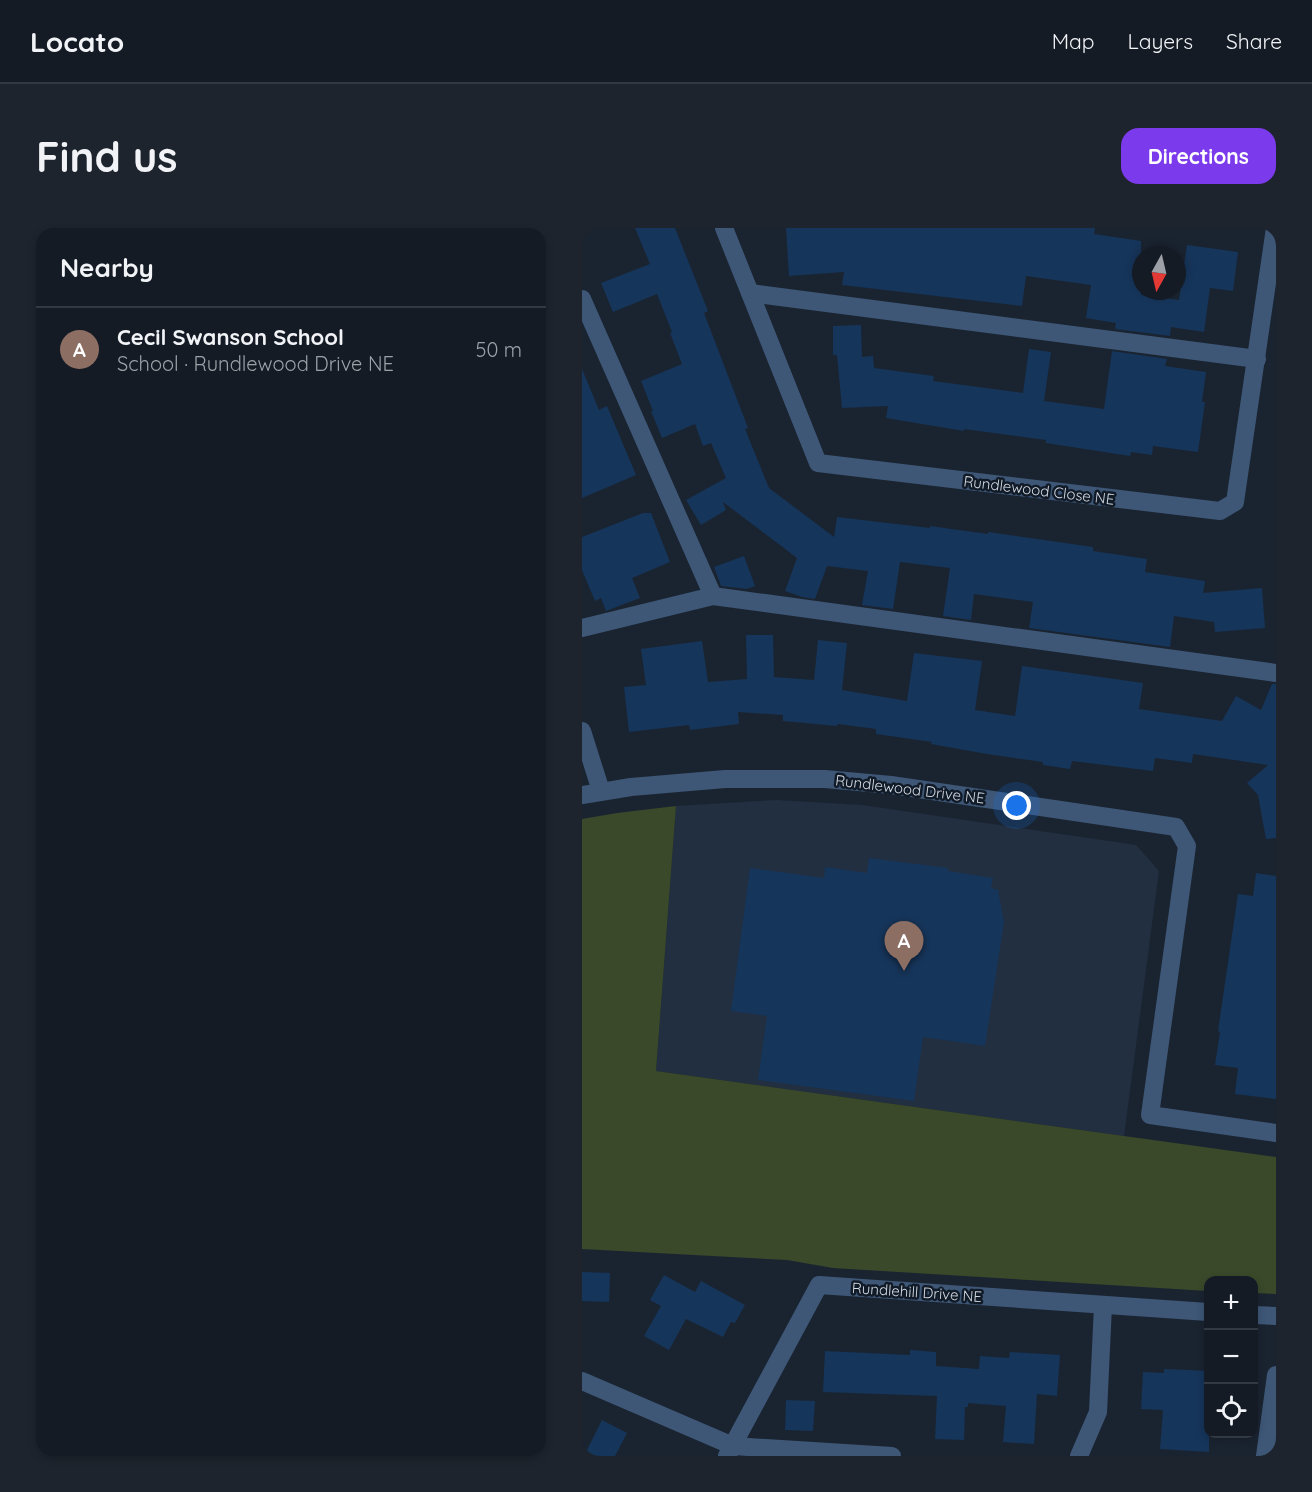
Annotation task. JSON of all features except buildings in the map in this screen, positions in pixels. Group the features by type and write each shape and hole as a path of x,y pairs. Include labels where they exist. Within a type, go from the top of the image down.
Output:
{"street":[{"name":"Rundlewood Close NE","path":"724,228 818,464 1220,511 1235,502 1275,228"},
{"path":"750,293 1257,358"},
{"path":"582,299 713,596"},
{"path":"582,628 713,596 1276,673"},
{"path":"582,731 601,791"},
{"name":"Rundlewood Drive NE","path":"582,795 601,791 724,779 825,779 891,785 1176,827 1186,846 1150,1115 1276,1133"},
{"name":"Rundlehill Drive NE","path":"730,1451 819,1285 1204,1312"},
{"path":"1079,1456 1098,1412 1103,1305"},
{"path":"1258,1315 1276,1316"},
{"path":"1265,1456 1276,1375"},
{"path":"582,1381 730,1451 892,1456"}],"shaded area":[{"path":"776,800 862,805 1136,845 1159,871 1124,1136 656,1071 676,806"}],"green space":[{"path":"676,806 656,1071 1276,1157 1276,1294 1258,1293 1258,1276 1204,1276 1204,1291 833,1268 787,1260 582,1249 582,819"}],"place":[{"name":"Cecil Swanson School","path":"904,971"}]}
